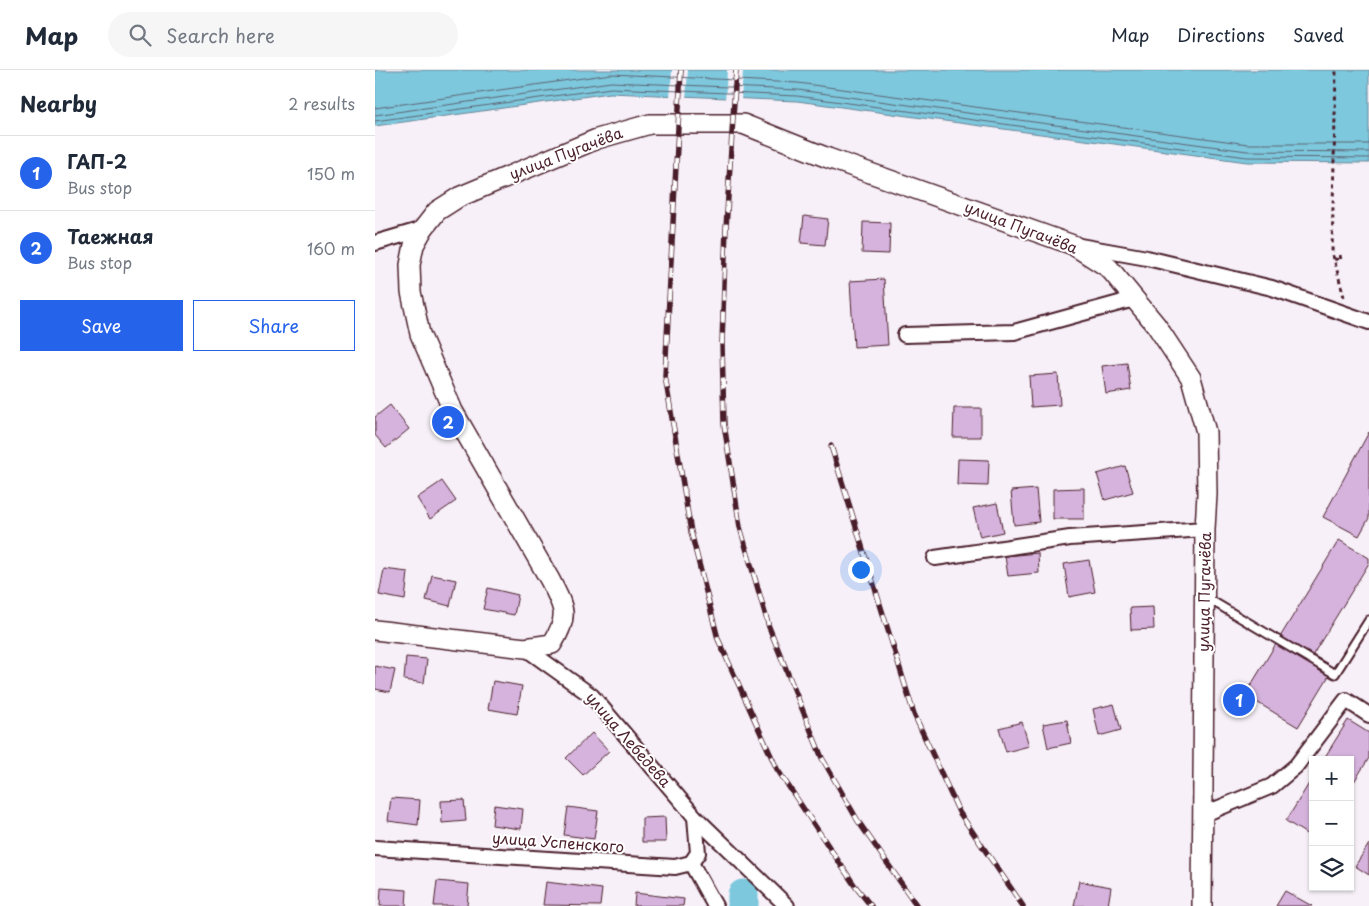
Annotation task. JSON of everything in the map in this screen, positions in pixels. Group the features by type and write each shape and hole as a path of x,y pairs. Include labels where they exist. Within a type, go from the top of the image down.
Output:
{"street":[{"name":"улица Пугачёва","path":"525,648 552,644 562,629 564,608 550,580 453,411 420,334 411,292 410,265 414,245 423,229 437,211 459,197 597,139 650,124 743,124 828,158 1073,245 1109,268 1156,325 1191,378 1206,432 1207,494 1202,815 1203,906"},
{"path":"375,242 423,229"},
{"path":"1073,245 1147,258 1272,288 1369,322"},
{"path":"905,335 1014,332 1133,299"},
{"path":"935,558 1070,538 1205,529"},
{"name":"улица Лебедева","path":"375,630 525,648 593,696 695,817 787,906"},
{"path":"1202,815 1273,786 1296,766 1346,700 1369,714"},
{"path":"695,817 698,853 691,863 715,906"},
{"name":"улица Успенского","path":"375,848 675,867 691,863"}],"lane":[{"path":"1204,597 1335,674 1369,620"}],"path":[{"path":"1336,70 1332,254 1349,315"},
{"path":"1334,259 1341,260 1340,255"}],"water":[{"path":"375,70 1369,70 1369,163 1247,162 797,101 610,93 375,126"}],"pier":[{"path":"672,70 688,70 686,99 670,98"},
{"path":"727,70 743,70 741,101 725,101"}],"building":[{"path":"804,216 828,219 825,245 801,243"},
{"path":"863,222 890,223 889,254 862,253"},
{"path":"884,279 888,345 854,347 850,281"},
{"path":"1127,363 1131,390 1106,394 1102,366"},
{"path":"1058,374 1060,405 1031,407 1029,376"},
{"path":"390,405 409,429 386,448 375,435 375,417"},
{"path":"954,408 981,408 981,437 953,437"},
{"path":"1369,432 1369,518 1359,536 1323,517"},
{"path":"958,459 989,460 988,486 957,485"},
{"path":"1125,466 1133,492 1105,500 1097,474"},
{"path":"442,481 456,501 430,519 417,498"},
{"path":"1084,488 1084,519 1053,519 1053,489"},
{"path":"1036,489 1039,522 1014,525 1011,491"},
{"path":"997,503 1003,532 980,537 973,508"},
{"path":"1339,540 1369,558 1369,563 1309,661 1277,642"},
{"path":"1038,553 1039,573 1008,576 1005,556"},
{"path":"1089,560 1095,592 1069,597 1064,564"},
{"path":"384,569 408,572 405,600 379,595"},
{"path":"432,575 456,580 450,606 426,600"},
{"path":"488,588 518,595 514,615 483,609"},
{"path":"1153,607 1154,629 1131,630 1130,608"},
{"path":"1277,642 1330,674 1298,727 1245,695"},
{"path":"406,657 427,659 424,683 404,680"},
{"path":"375,666 395,670 390,692 375,689"},
{"path":"493,681 522,686 517,714 488,709"},
{"path":"1114,704 1121,730 1099,736 1093,709"},
{"path":"1067,720 1071,743 1048,748 1043,724"},
{"path":"1348,720 1369,733 1369,758 1354,782 1354,756 1326,756"},
{"path":"1022,722 1029,746 1006,752 999,728"},
{"path":"592,733 609,751 583,775 566,758"},
{"path":"1309,784 1309,835 1286,821"},
{"path":"391,798 420,800 418,825 388,821"},
{"path":"464,800 466,821 442,823 441,801"},
{"path":"494,805 523,809 521,829 492,825"},
{"path":"568,807 598,811 594,839 564,835"},
{"path":"665,817 666,842 642,842 642,818"},
{"path":"1369,844 1369,875 1355,866"},
{"path":"437,881 469,884 467,906 434,906"},
{"path":"1079,881 1111,887 1108,906 1074,906"},
{"path":"546,882 602,889 600,906 543,905"},
{"path":"381,888 407,890 406,906 380,906"},
{"path":"1285,891 1312,906 1276,906"},
{"path":"635,893 684,899 683,906 634,906"}],"waterway":[{"path":"743,895 743,906"}],"railway":[{"path":"681,70 665,376 691,532 718,639 777,769 855,886 871,906"},
{"path":"736,70 726,228 722,343 724,424 740,527 769,627 822,758 858,821 917,906"},
{"path":"831,446 914,714 959,812 1023,906"}],"place":[{"name":"Таежная","path":"448,422"},
{"name":"ГАП-2","path":"1239,700"}]}
